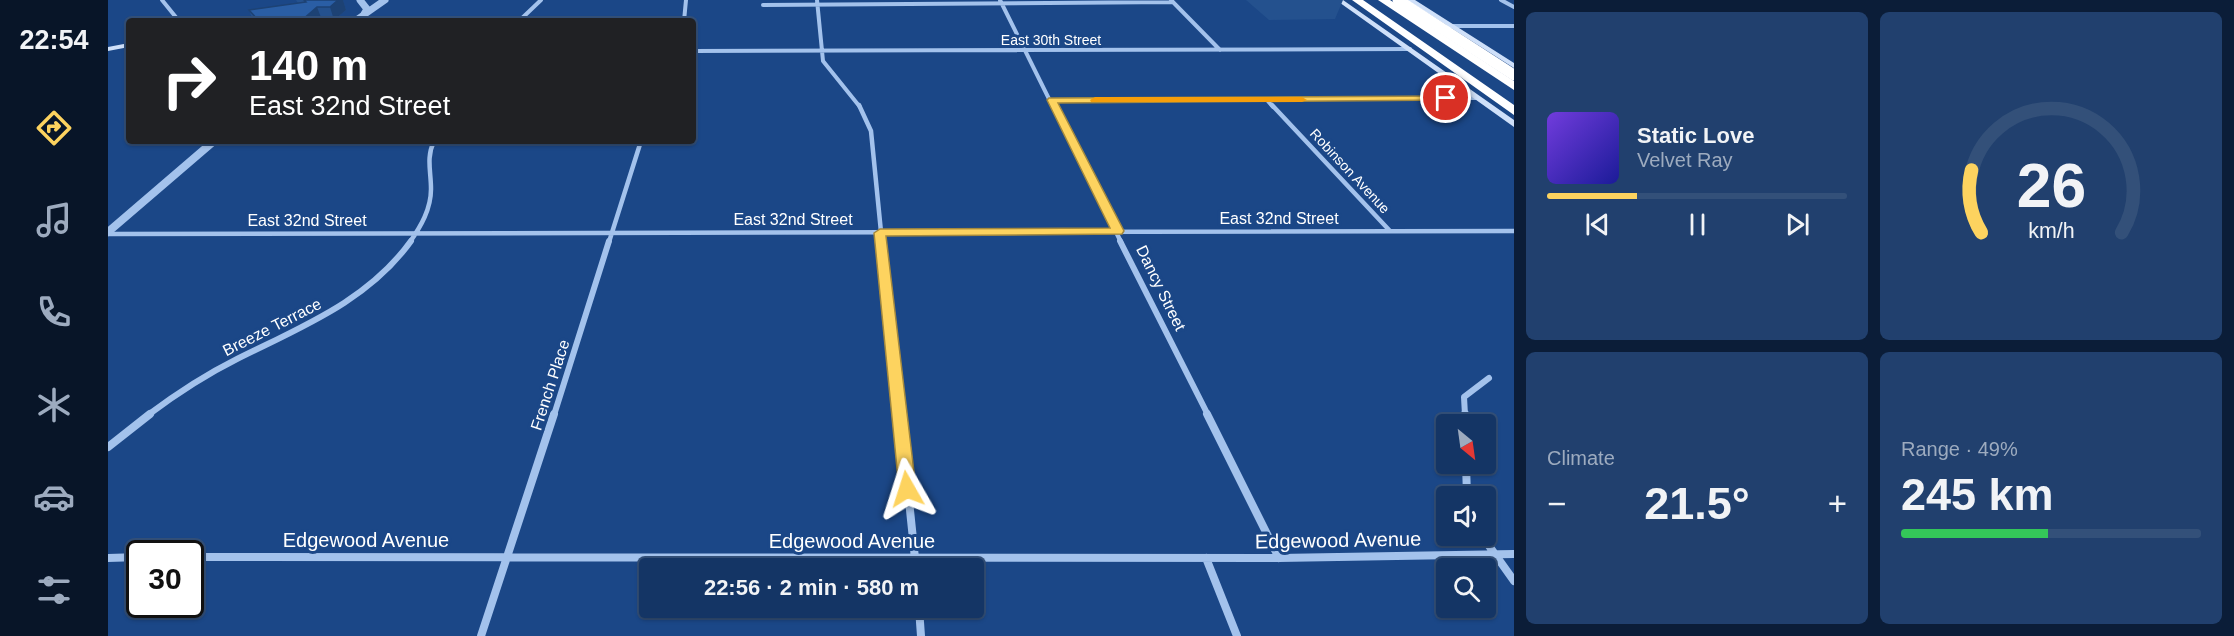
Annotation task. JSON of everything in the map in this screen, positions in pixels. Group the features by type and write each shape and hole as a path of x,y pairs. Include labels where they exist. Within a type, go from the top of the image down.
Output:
{"highway":[{"path":"1357,0 1514,111"},
{"path":"1371,0 1514,98"},
{"path":"1383,0 1514,86"},
{"path":"1388,0 1514,67"},
{"path":"1398,0 1514,75"}],"main road":[{"path":"1334,0 1341,1 1514,124"},
{"path":"1410,0 1514,67"},
{"path":"258,18 276,14"},
{"path":"108,49 126,46"}],"street":[{"path":"162,0 176,18"},
{"path":"360,0 367,9 363,14"},
{"path":"358,18 385,0"},
{"path":"522,18 541,0"},
{"path":"685,18 686,0"},
{"path":"1501,0 1514,7"},
{"name":"Dancy Street","path":"1000,1 1118,231 1279,558"},
{"path":"763,5 817,2 1172,1 1220,50"},
{"path":"817,2 821,51 827,69 860,104 871,130 915,558"},
{"path":"1449,26 1514,26"},
{"name":"East 30th Street","path":"696,51 1410,50"},
{"path":"1052,100 1477,98"},
{"name":"Robinson Avenue","path":"1267,100 1390,231"},
{"path":"108,233 211,144"},
{"name":"Breeze Terrace","path":"108,447 141,419 211,373 334,311 381,275 400,255 425,216 430,198 428,156 433,144"},
{"name":"French Place","path":"481,636 509,556 640,144"},
{"name":"East 32nd Street","path":"108,233 1514,231"},
{"path":"1465,414 1464,397 1489,378"},
{"path":"1489,546 1514,581"},
{"name":"Edgewood Avenue","path":"984,558 1279,558 1514,554"},
{"path":"108,558 126,557"},
{"name":"Edgewood Avenue","path":"204,557 915,558"},
{"path":"1206,558 1237,636"},
{"path":"920,618 921,636"}],"building":[{"path":"304,0 338,0 330,7 317,7 304,18 256,18 249,10 306,2"}],"slow traffic":[{"path":"1095,100 1302,100"}],"route":[{"path":"907,489 880,233 1118,231 1052,100 1446,98"}]}
